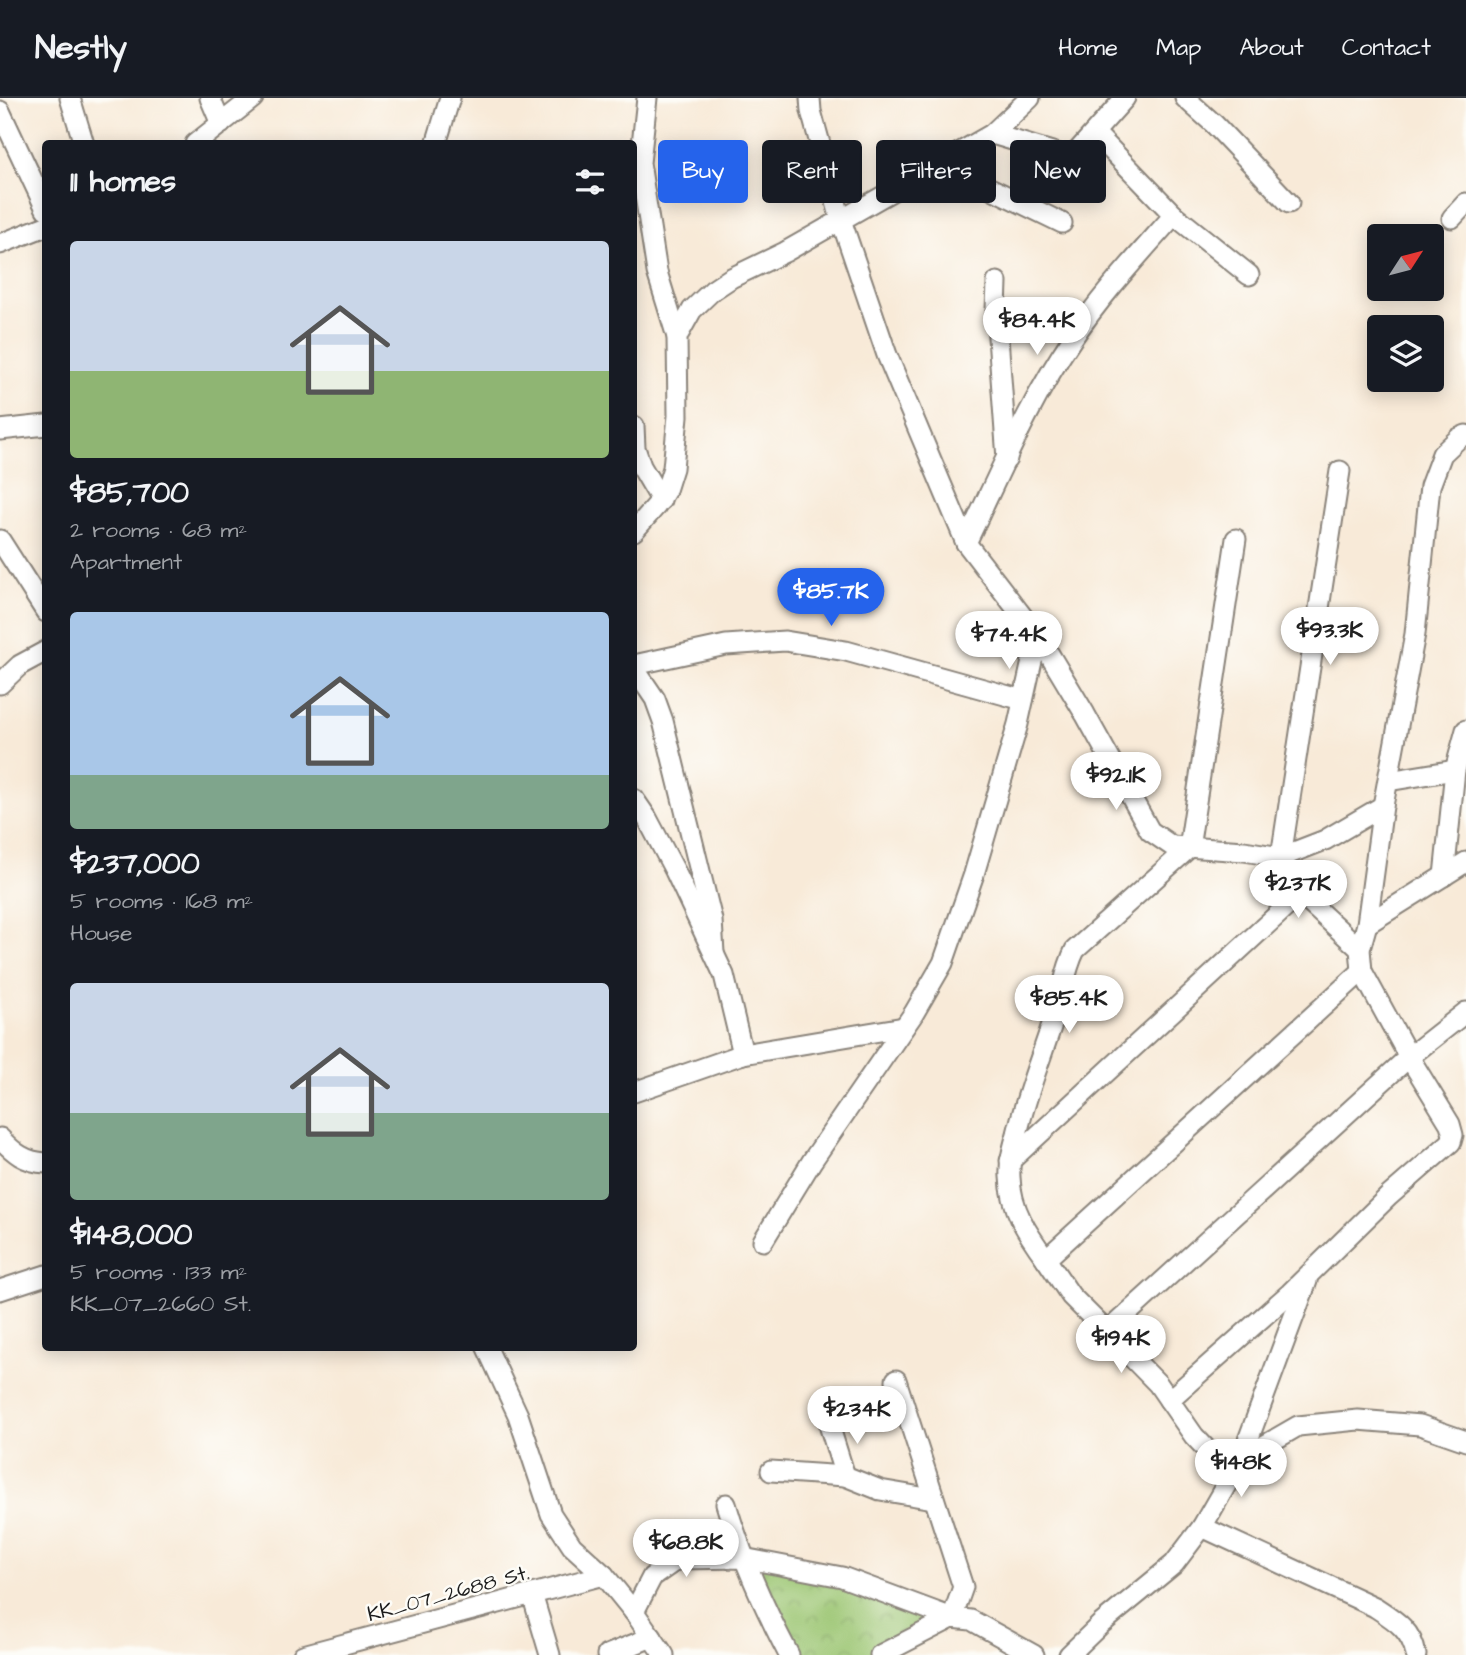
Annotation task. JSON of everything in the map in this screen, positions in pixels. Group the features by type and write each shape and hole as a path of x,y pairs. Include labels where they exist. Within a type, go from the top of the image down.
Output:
{"street":[{"path":"70,98 83,140"},
{"path":"210,98 221,124"},
{"path":"204,140 253,98"},
{"path":"437,140 450,98"},
{"path":"637,527 666,490 673,468 678,416 677,337 657,272 640,163 647,98"},
{"path":"810,98 811,111 841,220 887,355 967,543 1040,639 1150,831 1171,846 1244,851 1281,857 1325,840 1383,806"},
{"path":"982,140 992,134 1030,98"},
{"path":"992,134 1069,157 1096,133 1125,98"},
{"path":"1185,98 1214,124 1289,203"},
{"path":"0,111 42,200"},
{"path":"1096,133 1174,215 1249,275"},
{"path":"996,191 1062,223"},
{"path":"677,337 692,310 713,290 876,200"},
{"path":"1452,218 1466,203"},
{"path":"967,543 1046,381 1072,339 1100,301 1174,215"},
{"path":"0,244 42,228"},
{"path":"997,282 996,310 1007,459"},
{"path":"0,430 42,425"},
{"path":"1169,1400 1309,1275 1389,1196 1451,1142 1453,1135 1450,1124 1409,1057 1362,971 1360,949 1367,924 1383,806 1415,634 1430,486 1442,454 1466,435"},
{"path":"637,454 660,499"},
{"path":"1340,471 1281,857 1300,894 1360,949"},
{"path":"1236,539 1189,848 1075,950 1068,964 1057,1010 1025,1102 1010,1161 1014,1206 1027,1233 1071,1296 1158,1384 1194,1436 1236,1467"},
{"path":"0,540 42,606"},
{"path":"763,1241 812,1161 904,1027 943,963 977,861 1040,639"},
{"path":"637,665 726,645 785,641 846,651 1023,700"},
{"path":"0,684 19,665 42,653"},
{"path":"637,671 655,699 663,721 712,920 714,953"},
{"path":"1444,876 1455,769 1466,730"},
{"path":"1388,781 1455,769"},
{"path":"637,803 675,871 724,975 743,1054"},
{"path":"1367,924 1466,862"},
{"path":"1010,1161 1300,894"},
{"path":"1046,1259 1362,971"},
{"path":"1107,1332 1409,1057 1466,1013"},
{"path":"637,1090 743,1054 904,1027"},
{"path":"0,1138 10,1150 26,1161 42,1163"},
{"path":"1069,1655 1174,1564 1202,1528 1236,1467 1309,1275"},
{"path":"0,1290 42,1276"},
{"path":"488,1351 518,1415 551,1514 572,1546 604,1575 664,1655"},
{"path":"880,1655 953,1618 963,1587 895,1380"},
{"path":"1236,1467 1298,1426 1358,1420 1420,1425 1466,1441"},
{"path":"830,1428 845,1476"},
{"path":"771,1471 845,1476 880,1490 933,1499"},
{"path":"726,1504 743,1558 789,1655"},
{"path":"1202,1528 1375,1607 1400,1623 1413,1642 1416,1655"},
{"path":"634,1612 652,1577 678,1559 743,1558 842,1577 953,1618 971,1620 1034,1655"},
{"name":"KK_07_2688 St.","path":"303,1655 604,1575"},
{"path":"531,1594 550,1655"},
{"path":"607,1655 652,1637"}],"green space":[{"path":"743,1558 952,1618 882,1655 789,1655"}]}
